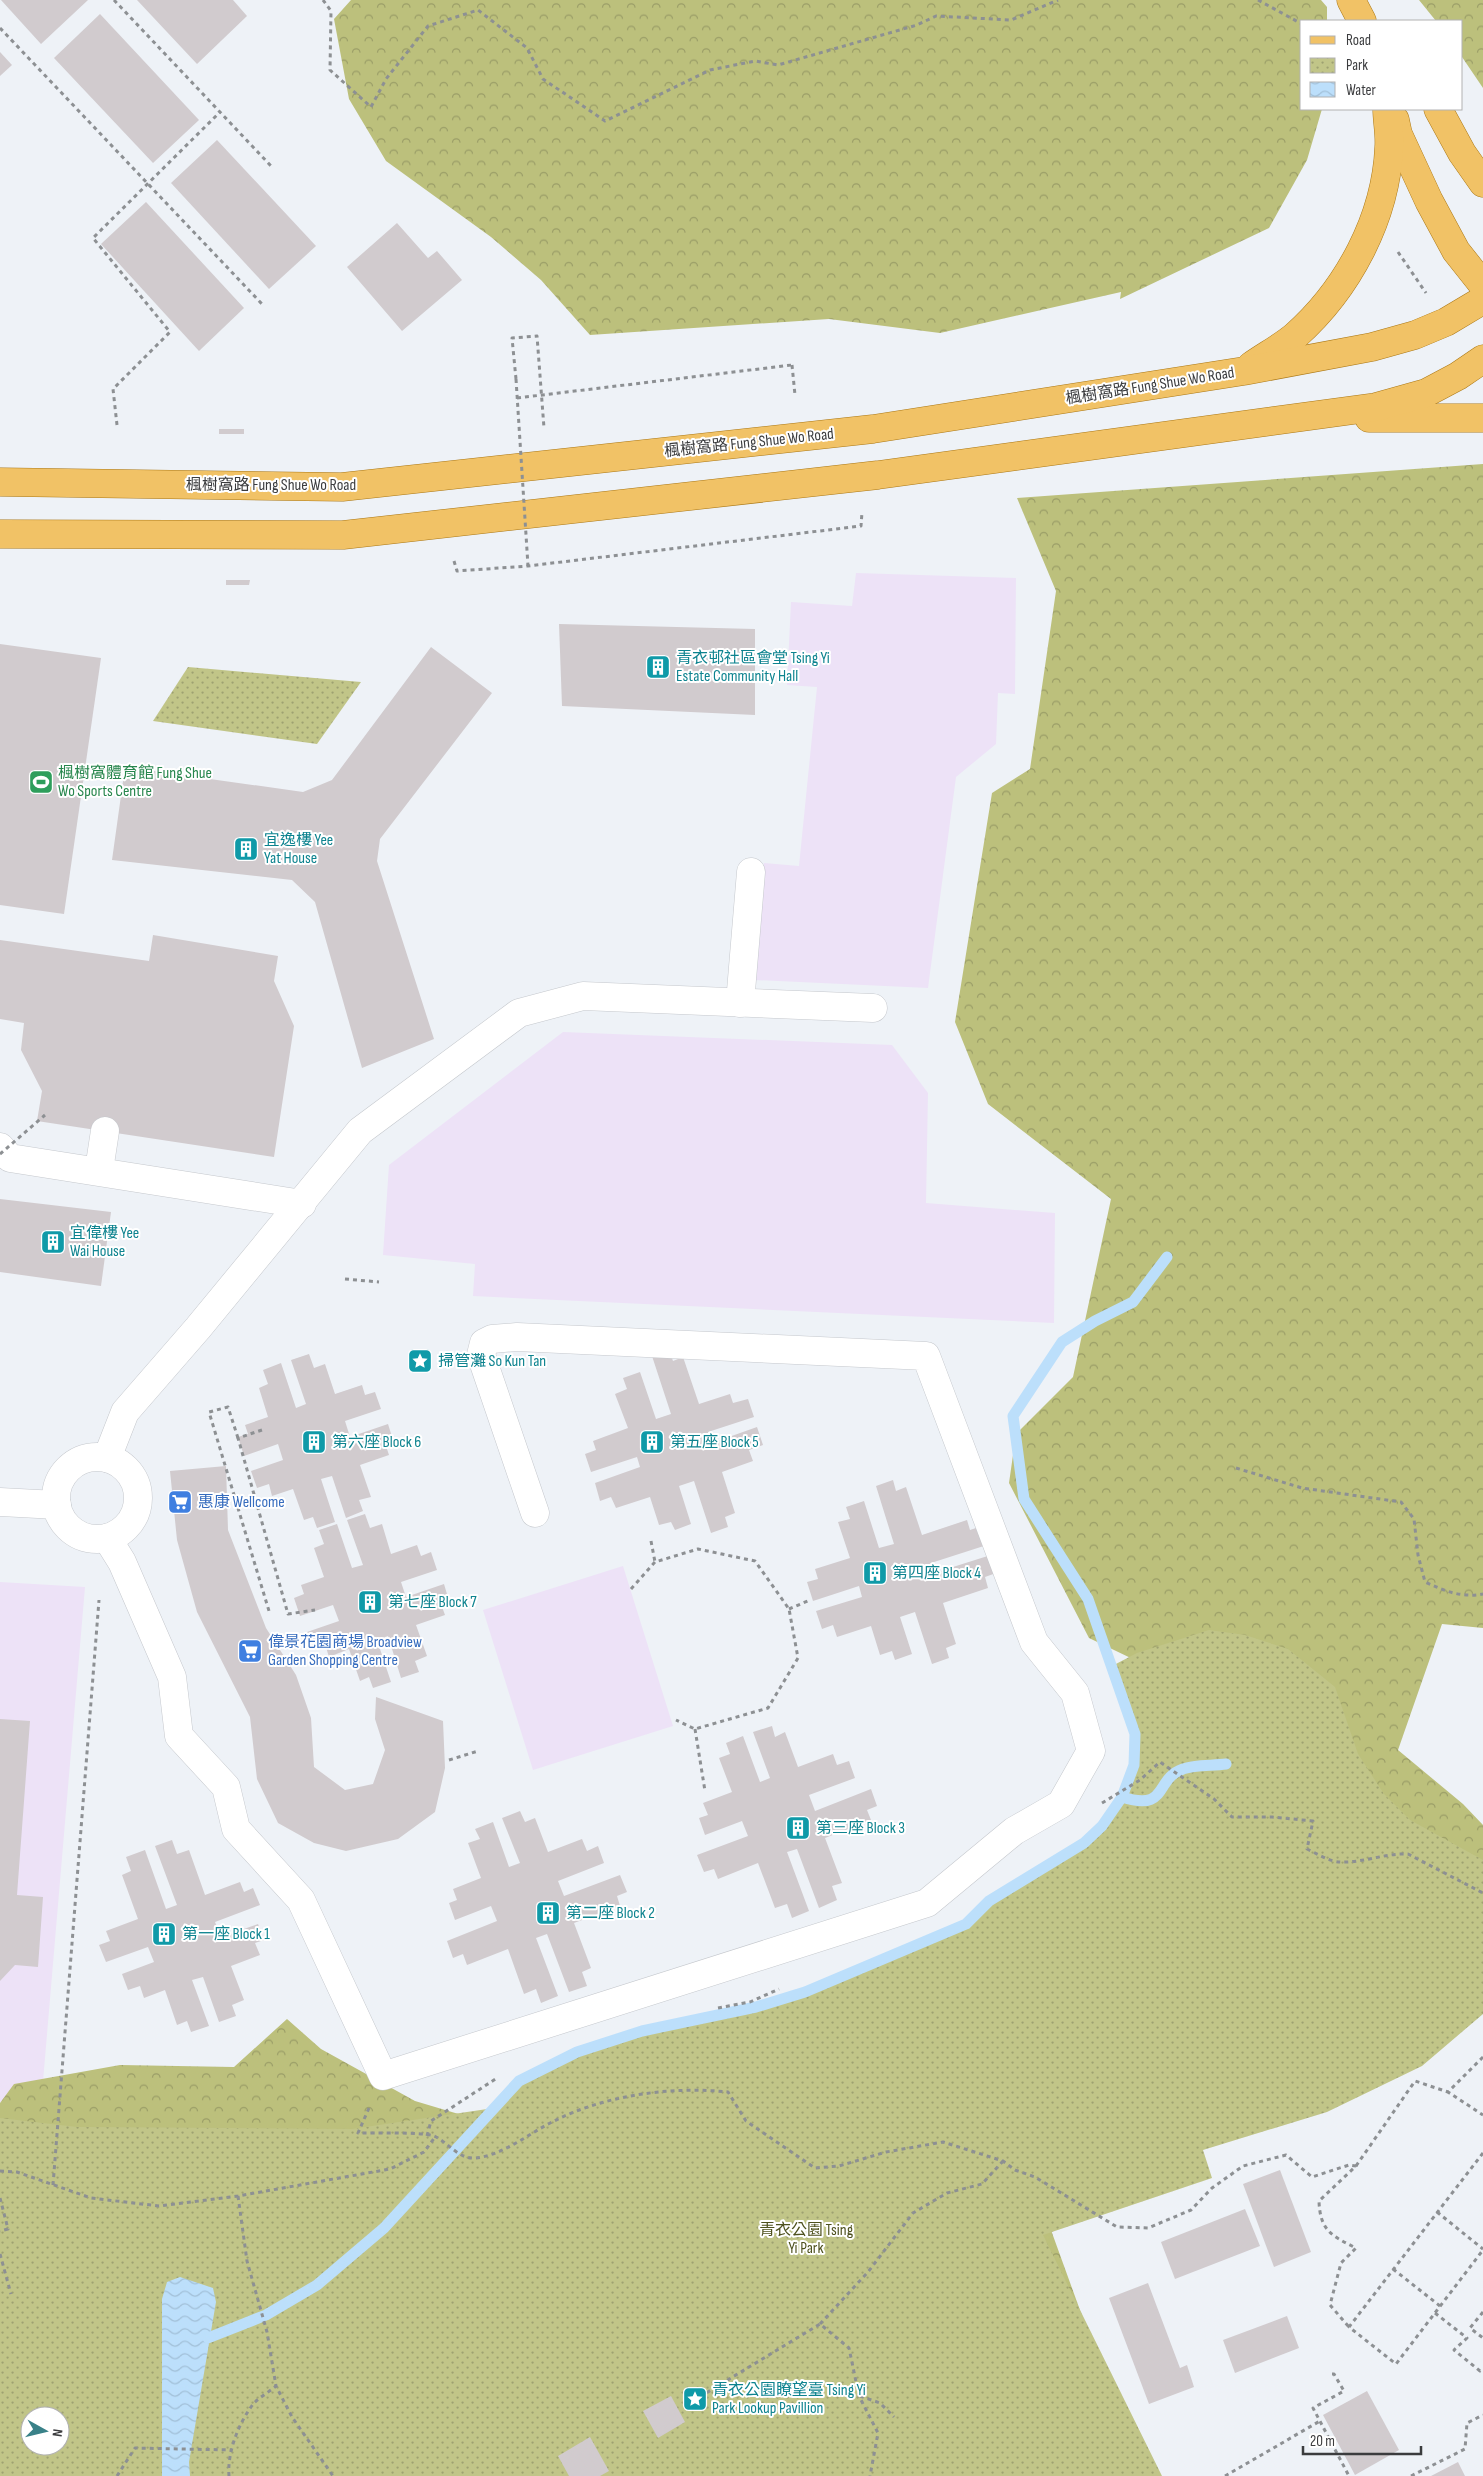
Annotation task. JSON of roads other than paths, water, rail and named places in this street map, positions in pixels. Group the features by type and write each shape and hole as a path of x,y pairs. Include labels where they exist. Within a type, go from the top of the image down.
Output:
{"main road":[{"path":"1351,0 1361,20"},
{"path":"1244,371 1295,336 1337,291 1368,234 1384,184 1389,146 1386,110"},
{"path":"1392,110 1398,134 1429,201 1456,251 1483,285"},
{"path":"1439,110 1462,153 1483,183"},
{"name":"楓樹窩路 Fung Shue Wo Road","path":"0,482 342,487 873,429 1244,371 1372,347 1415,335 1446,322 1483,300"},
{"path":"0,534 343,535 878,476 1376,407 1426,392 1458,376 1483,359"},
{"path":"1298,419 1483,418"}],"street":[{"path":"740,1002 750,872"},
{"path":"107,1458 125,1412 302,1204 360,1131 519,1013 583,996 873,1008"},
{"path":"99,1170 105,1131"},
{"path":"0,1147 10,1158 99,1170 302,1204"},
{"path":"107,1538 128,1575 172,1678 179,1736 226,1787 236,1829 301,1900 383,2076 927,1903 1014,1831 1061,1804 1091,1751 1074,1693 1034,1642 926,1356 517,1337 492,1339 484,1343 481,1355 535,1513"},
{"path":"93,1457 107,1458 119,1464 129,1472 136,1484 138,1498 136,1511 130,1523 119,1532 107,1538 81,1536 70,1528 62,1518 57,1505 57,1492 61,1479 69,1468 80,1461 93,1457"},
{"path":"0,1502 57,1505"}],"water":[{"path":"180,2277 213,2288 216,2302 189,2462 190,2476 162,2476 162,2299 167,2282"}],"waterway":[{"path":"1122,1797 1134,1765 1135,1734 1088,1599 1024,1499 1013,1416 1062,1342 1095,1321 1133,1302 1167,1257"},
{"path":"208,2338 266,2315 317,2285 384,2228 519,2081 577,2052 642,2031 756,2007 805,1992 966,1924 989,1901 1084,1843 1102,1826 1122,1797 1137,1801 1147,1800 1154,1797 1174,1774 1183,1769 1226,1764"}],"place":[{"name":"青衣邨社區會堂 Tsing Yi Estate Community Hall","path":"658,667"},
{"name":"楓樹窩體育館 Fung Shue Wo Sports Centre","path":"41,782"},
{"name":"宜逸樓 Yee Yat House","path":"246,849"},
{"name":"宜偉樓 Yee Wai House","path":"53,1242"},
{"name":"掃管灘 So Kun Tan","path":"420,1361"},
{"name":"第六座 Block 6","path":"314,1442"},
{"name":"第五座 Block 5","path":"652,1442"},
{"name":"惠康 Wellcome","path":"180,1502"},
{"name":"第四座 Block 4","path":"875,1573"},
{"name":"第七座 Block 7","path":"370,1602"},
{"name":"偉景花園商場 Broadview Garden Shopping Centre","path":"250,1651"},
{"name":"第三座 Block 3","path":"798,1828"},
{"name":"第二座 Block 2","path":"548,1913"},
{"name":"第一座 Block 1","path":"164,1934"},
{"name":"青衣公園瞭望臺 Tsing Yi Park Lookup Pavillion","path":"695,2399"}],"park label":[{"name":"青衣公園 Tsing Yi Park","path":"806,2239"}]}
